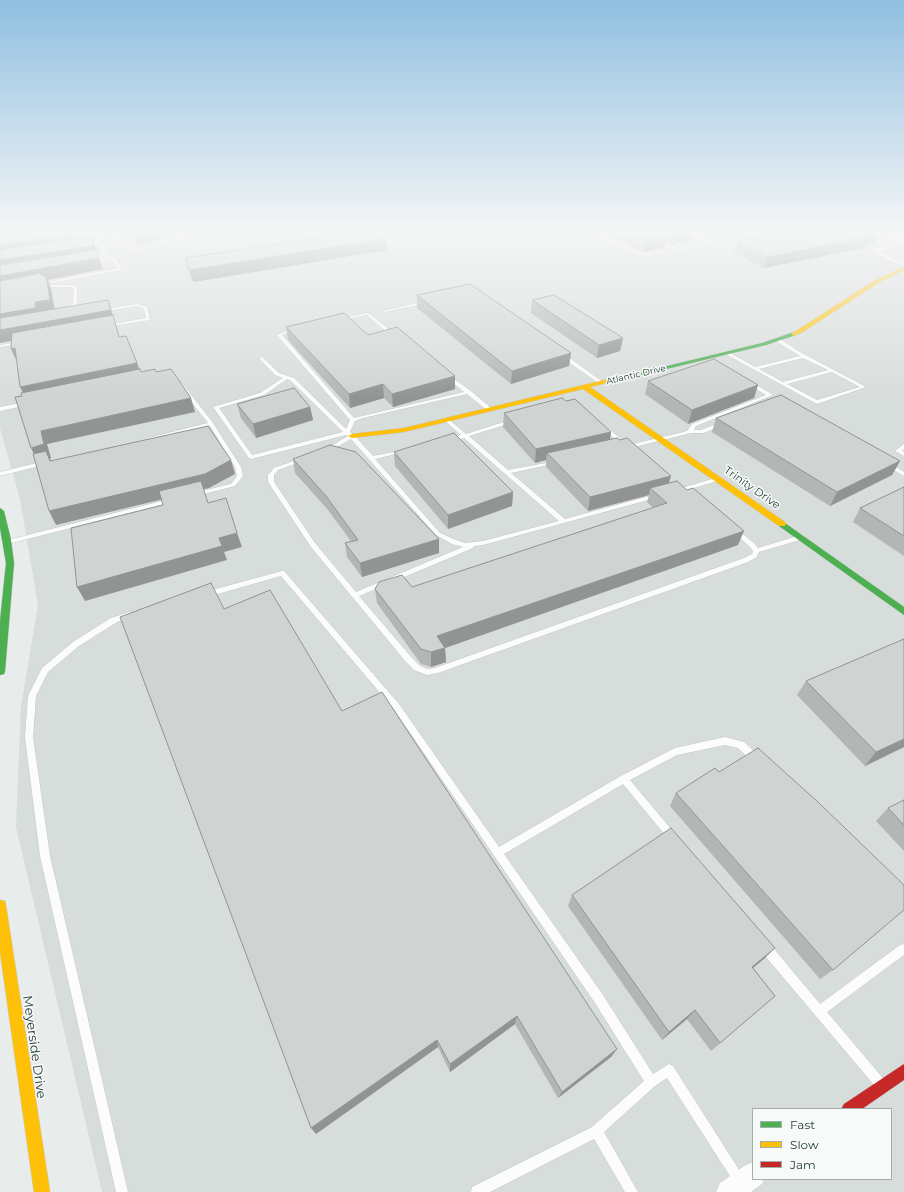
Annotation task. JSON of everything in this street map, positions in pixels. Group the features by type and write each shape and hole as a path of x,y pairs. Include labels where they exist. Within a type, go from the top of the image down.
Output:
{"street":[{"name":"Atlantic Drive","path":"349,434 404,430 602,383 709,360 726,353 778,340 801,331 869,287"},
{"name":"Trinity Drive","path":"585,387 719,479 904,612"},
{"path":"0,511 8,542 10,563 0,671"},
{"name":"Meyerside Drive","path":"0,906 42,1192"},
{"path":"850,1108 904,1071"}],"lane":[{"path":"68,318 60,317 75,303 76,288 73,287"},
{"path":"385,311 432,301"},
{"path":"99,312 137,305 146,308 148,319 101,328"},
{"path":"332,321 368,314 391,334 396,336"},
{"path":"297,329 279,335 353,420"},
{"path":"726,353 817,402 864,387 804,356 778,340"},
{"path":"0,346 23,342"},
{"path":"556,351 602,383"},
{"path":"754,368 804,356"},
{"path":"262,358 278,374 292,379 349,434 372,458 438,534 465,545 475,544"},
{"path":"784,383 832,371"},
{"path":"445,373 490,410"},
{"path":"287,377 262,394 216,407 251,457 349,434"},
{"path":"176,379 211,424 238,467 240,476 233,485 188,497"},
{"path":"690,432 694,425 770,395 744,380"},
{"path":"353,420 469,392"},
{"path":"0,409 31,403"},
{"path":"318,453 332,448 349,434 353,420"},
{"path":"447,420 563,521"},
{"path":"444,442 517,420"},
{"path":"620,448 661,440 690,432 702,432 730,421"},
{"path":"143,440 211,424"},
{"path":"599,424 634,451"},
{"path":"904,446 898,451 904,454"},
{"path":"372,458 408,450"},
{"path":"304,459 276,469 271,475 270,482 313,545 409,660 417,668 427,672 435,672 746,560 755,555 756,551 801,537"},
{"path":"507,472 560,461"},
{"path":"0,474 53,462"},
{"path":"883,462 904,474"},
{"path":"681,490 719,479"},
{"path":"674,488 687,494"},
{"path":"355,594 475,544 666,494"},
{"path":"8,542 180,498"},
{"path":"729,526 752,545 756,551"},
{"path":"198,596 282,573 396,706 599,999 651,1082"},
{"path":"122,1192 45,856 29,737 32,696 45,670 76,644 114,620 137,613"},
{"path":"497,853 675,752 725,741 741,745 764,767"},
{"path":"624,780 680,847"},
{"path":"758,938 882,1086"},
{"path":"819,1012 904,949"},
{"path":"477,1192 596,1131 651,1082 669,1070 741,1184"},
{"path":"596,1131 632,1192"}],"shaded area":[{"path":"0,287 904,287 904,1192 102,1192 16,827 21,706 38,605 20,499 0,428"}],"building":[{"path":"0,287 48,287 50,300 36,302 35,306 47,306 0,314"},
{"path":"457,287 474,287 571,353 512,371 417,295"},
{"path":"554,295 623,338 599,345 532,300"},
{"path":"108,300 111,310 0,330 0,318"},
{"path":"344,313 368,335 397,327 455,376 392,394 383,384 349,394 286,327"},
{"path":"113,315 119,337 126,336 137,363 20,387 15,348 11,349 12,333"},
{"path":"714,359 758,385 692,410 648,381"},
{"path":"140,369 141,372 155,369 156,372 171,369 191,398 41,431 44,444 31,448 15,397 22,396 21,393"},
{"path":"294,388 310,407 253,424 237,404"},
{"path":"781,395 900,461 837,492 716,418"},
{"path":"562,398 566,401 575,399 611,432 536,449 504,413"},
{"path":"208,426 231,460 205,474 49,511 33,454 46,451 50,461"},
{"path":"454,433 513,492 448,515 394,452"},
{"path":"617,438 620,440 627,438 671,476 590,497 547,453"},
{"path":"330,445 356,452 439,539 360,563 345,543 358,540 326,496 293,459"},
{"path":"201,481 208,503 226,498 237,533 219,538 222,546 77,587 71,528 163,505 159,491"},
{"path":"677,481 687,490 693,488 744,531 437,636 445,648 431,652 421,649 375,589 379,582 402,575 412,587 667,503 650,488"},
{"path":"904,487 904,536 860,508"},
{"path":"211,583 224,609 270,590 342,711 382,692 617,1049 562,1092 517,1016 450,1064 437,1040 311,1128 120,617"},
{"path":"904,639 904,739 876,752 806,681"},
{"path":"758,748 819,803 904,885 904,910 833,970 676,793 715,768 719,772"},
{"path":"904,800 904,825 888,808"},
{"path":"671,828 775,948 752,967 775,996 720,1043 695,1010 669,1032 572,895"}],"traffic: fast":[{"path":"625,377 764,344 794,334"},
{"path":"0,511 7,540 10,563 0,671"},
{"path":"782,524 904,612"}],"traffic: slow":[{"path":"794,334 801,331 869,287"},
{"path":"352,436 404,430 625,377"},
{"path":"585,387 782,524"},
{"path":"0,906 42,1192"}],"traffic: jam":[{"path":"850,1108 904,1071"}]}
